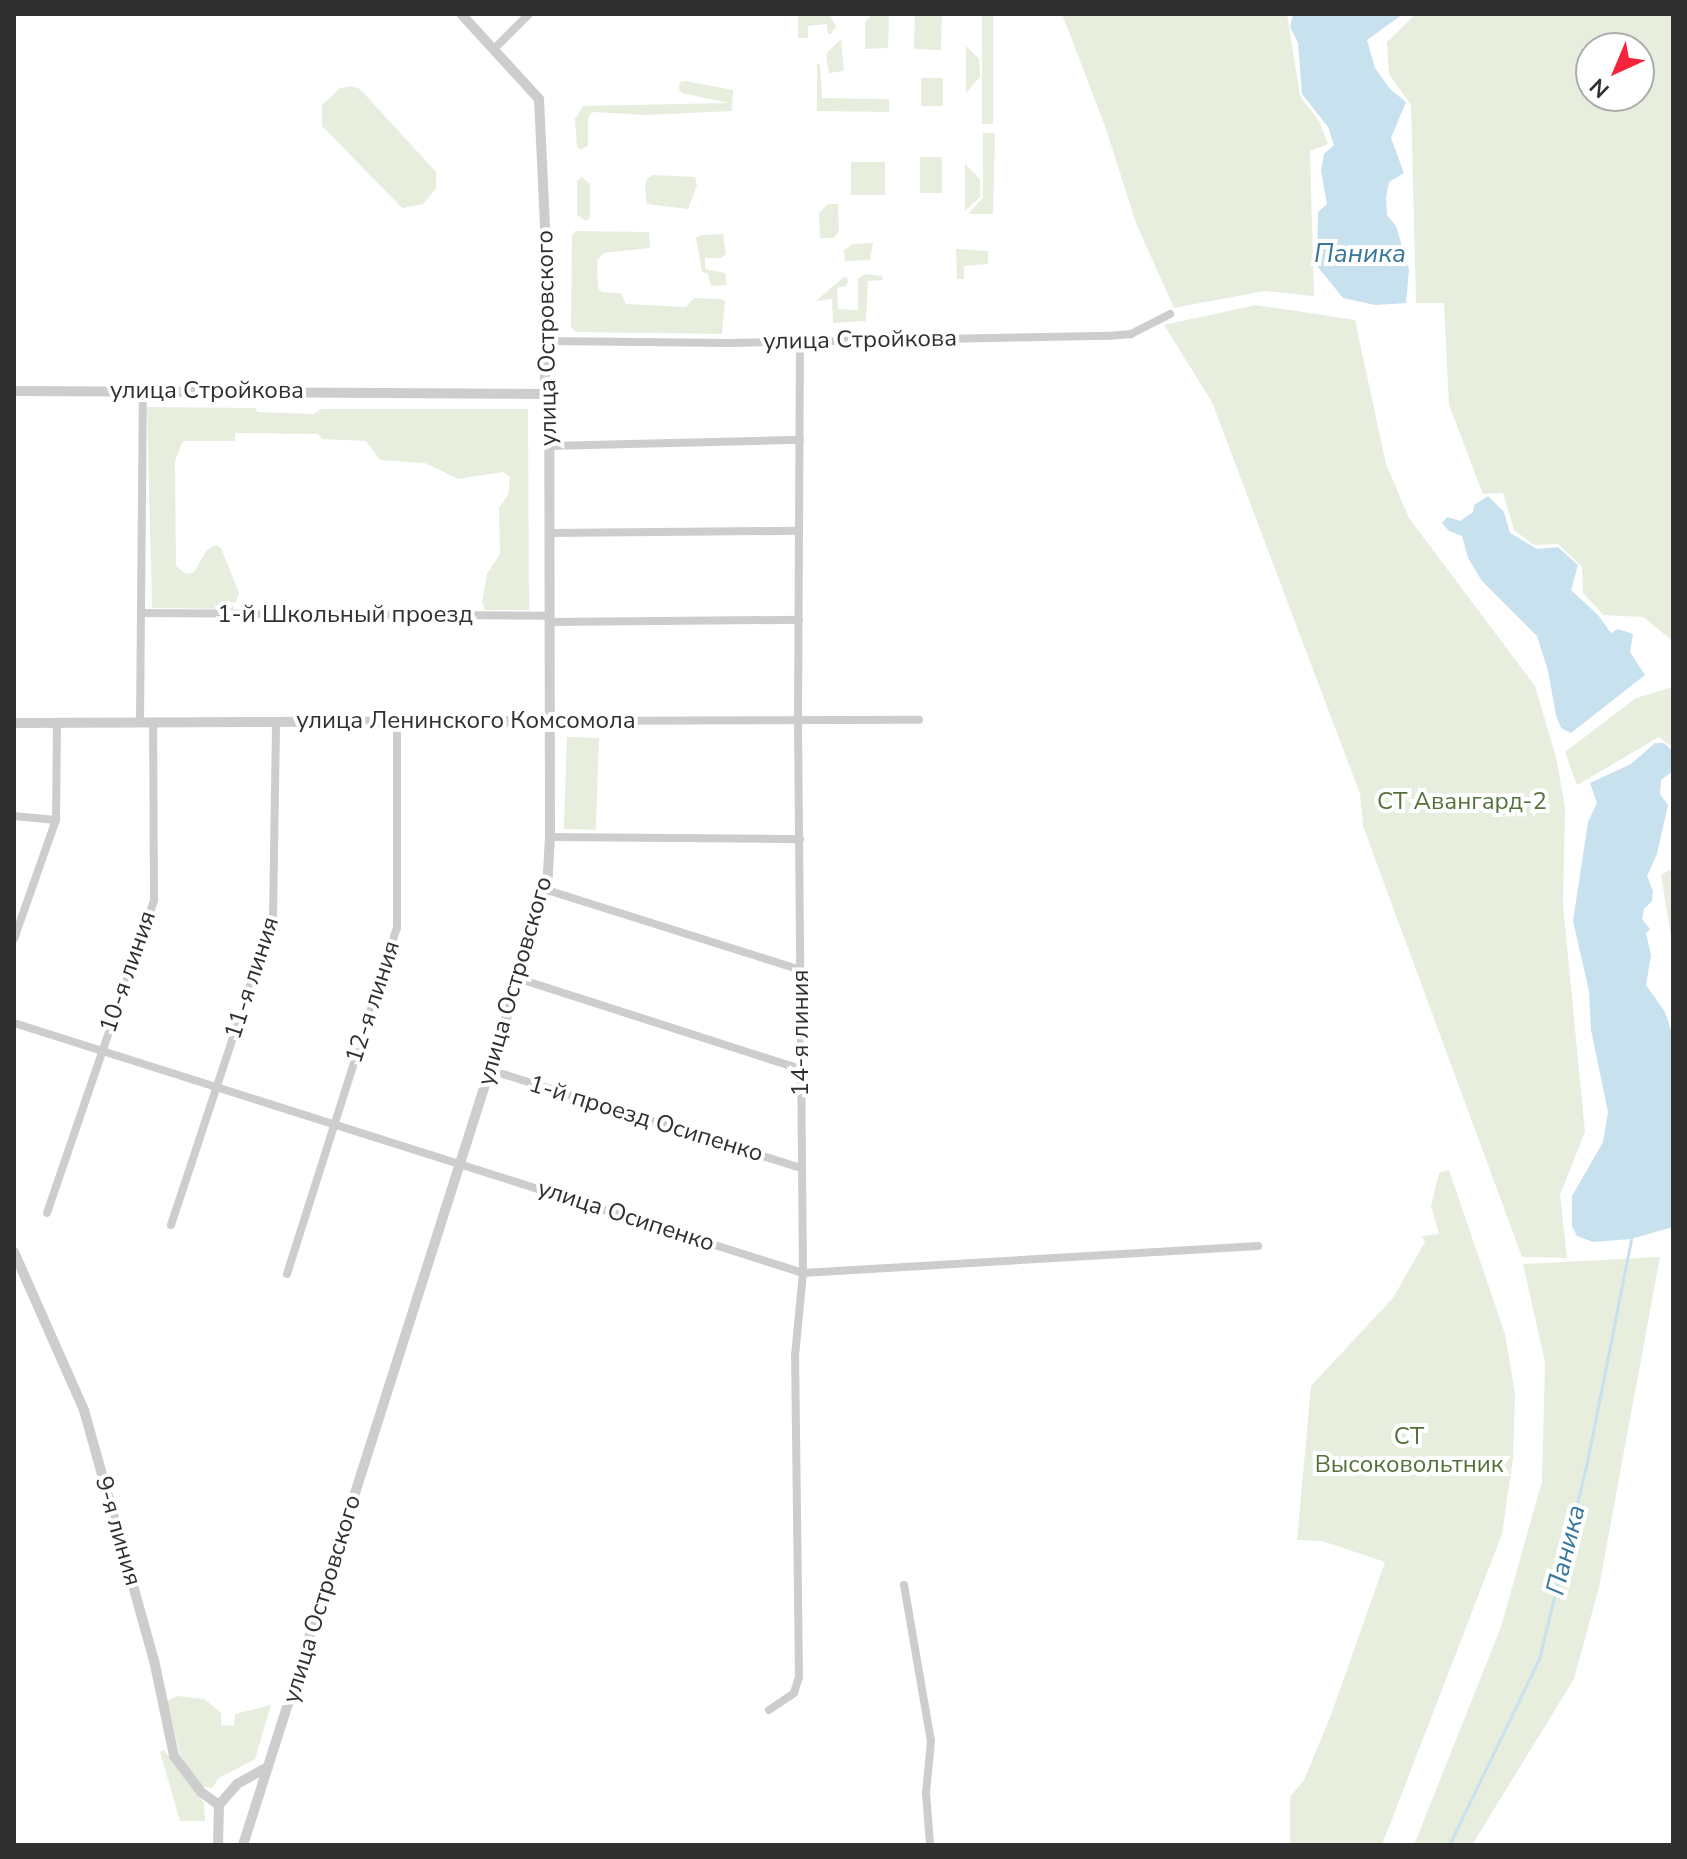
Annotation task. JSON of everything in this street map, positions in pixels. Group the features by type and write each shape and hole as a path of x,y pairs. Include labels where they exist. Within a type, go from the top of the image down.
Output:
{"street":[{"name":"улица Островского","path":"243,1845 547,890 550,837 549,446 545,394 539,99 461,14"},
{"path":"495,48 529,14"},
{"name":"улица Стройкова","path":"546,341 800,341 1131,334 1170,314"},
{"name":"14-я линия","path":"769,1710 794,1693 799,1677 795,1356 803,1273 798,720 800,341"},
{"name":"улица Стройкова","path":"14,391 545,394"},
{"path":"140,723 143,391"},
{"path":"549,446 800,440"},
{"path":"549,533 799,531"},
{"name":"1-й Школьный проезд","path":"141,613 799,620"},
{"name":"улица Ленинского Комсомола","path":"14,723 919,720"},
{"name":"12-я линия","path":"287,1274 397,928 397,721"},
{"name":"11-я линия","path":"171,1225 273,917 276,722"},
{"path":"14,939 56,820 57,723"},
{"name":"10-я линия","path":"47,1213 154,900 153,723"},
{"path":"14,816 56,820"},
{"path":"550,837 710,841 800,839"},
{"path":"547,890 801,970"},
{"path":"520,979 801,1069"},
{"name":"улица Осипенко","path":"14,1023 803,1273 1258,1246"},
{"name":"1-й проезд Осипенко","path":"490,1070 801,1168"},
{"name":"9-я линия","path":"14,1252 84,1410 154,1660 174,1756 201,1792 219,1805"},
{"path":"904,1585 931,1741 926,1793 930,1845"},
{"path":"218,1845 219,1805 237,1784 268,1767"}],"green space":[{"path":"798,14 829,14 836,26 828,34 827,24 808,26 808,38 798,38"},
{"path":"873,14 889,14 888,48 865,49 865,22"},
{"path":"915,14 942,15 941,50 914,49"},
{"path":"982,14 993,14 993,124 982,124"},
{"path":"1062,14 1287,14 1300,96 1319,121 1328,144 1310,151 1314,296 1264,291 1174,308 1136,223 1105,126"},
{"path":"1416,14 1673,14 1673,641 1643,617 1603,615 1583,593 1582,567 1558,544 1534,545 1514,530 1503,493 1483,494 1449,405 1444,303 1416,303 1411,105 1389,74 1387,42"},
{"path":"841,39 844,71 829,73 826,54"},
{"path":"966,46 979,59 980,77 966,93"},
{"path":"817,63 820,65 822,98 889,99 889,112 817,111"},
{"path":"921,78 943,78 943,106 921,106"},
{"path":"680,82 733,90 732,111 646,115 592,112 588,119 588,146 581,150 577,147 575,119 583,106 728,103 682,93"},
{"path":"351,86 360,89 436,172 436,189 423,204 402,208 322,126 322,105 340,88"},
{"path":"983,133 995,133 993,214 968,214 983,198"},
{"path":"920,157 942,157 942,193 920,193"},
{"path":"851,162 885,162 885,195 851,195"},
{"path":"965,164 980,179 980,197 965,211"},
{"path":"653,175 695,177 697,185 688,209 647,204 645,188 647,179"},
{"path":"582,177 590,184 590,218 586,221 577,215 577,181"},
{"path":"828,204 838,204 839,231 834,238 820,238 819,213"},
{"path":"575,231 649,232 650,248 604,253 597,260 598,288 602,292 621,293 626,304 686,307 694,298 721,299 725,301 722,334 576,332 571,327 572,236"},
{"path":"723,234 726,254 721,258 705,258 705,269 725,273 727,285 711,286 708,274 702,272 696,238"},
{"path":"873,243 870,260 845,261 844,250 853,244"},
{"path":"956,249 988,251 988,264 964,266 964,279 957,279"},
{"path":"865,274 882,276 883,280 868,281 866,321 833,323 832,299 816,301 845,276 849,280 846,286 837,288 838,309 858,310 858,279"},
{"name":"СТ Авангард-2","path":"1256,305 1355,320 1386,464 1409,518 1535,686 1556,757 1565,807 1563,904 1585,1132 1560,1195 1567,1258 1522,1257 1363,826 1360,794 1212,402 1164,325"},
{"path":"147,407 256,408 257,412 314,414 321,409 528,409 529,610 485,610 482,602 487,574 500,554 499,508 508,495 510,477 503,472 458,479 425,463 380,460 366,441 322,439 318,434 235,433 235,441 183,441 175,461 176,566 186,574 194,572 207,550 216,545 221,548 239,593 233,609 152,608"},
{"path":"1673,687 1673,748 1659,737 1577,785 1565,752 1636,698"},
{"path":"567,737 599,738 596,830 564,829"},
{"path":"1673,868 1673,949 1661,875"},
{"name":"СТ Высоковольтник","path":"1449,1170 1505,1334 1515,1393 1513,1458 1502,1534 1382,1845 1290,1845 1290,1797 1304,1780 1331,1715 1385,1562 1322,1541 1297,1540 1311,1386 1393,1298 1425,1242 1422,1236 1439,1234 1431,1206 1439,1173"},
{"path":"1660,1257 1599,1587 1574,1679 1472,1845 1414,1845 1501,1627 1542,1481 1545,1362 1523,1264"},
{"path":"177,1696 204,1699 221,1713 221,1725 234,1726 235,1714 271,1705 255,1759 219,1778 212,1788 201,1786 180,1755 167,1701"},
{"path":"164,1750 204,1803 205,1821 180,1821 160,1752"}],"water":[{"name":"Паника","path":"1293,14 1403,14 1367,40 1375,68 1390,89 1406,102 1391,138 1404,173 1389,182 1386,197 1387,215 1396,226 1409,270 1406,303 1375,305 1343,298 1317,266 1318,212 1327,204 1321,171 1324,154 1334,145 1328,127 1302,94 1298,43 1290,27"},
{"path":"1488,496 1504,512 1510,533 1537,549 1558,547 1578,565 1571,590 1598,615 1611,633 1618,629 1633,634 1630,652 1645,675 1571,733 1561,728 1556,715 1548,671 1537,636 1482,581 1468,558 1462,536 1449,531 1442,523 1447,517 1460,521 1473,512 1474,505"},
{"path":"1655,743 1664,743 1673,751 1673,771 1661,780 1660,794 1668,805 1657,854 1647,876 1653,891 1652,901 1644,909 1642,919 1650,929 1646,933 1651,955 1646,985 1665,1012 1673,1036 1673,1227 1631,1239 1593,1242 1577,1236 1572,1226 1572,1196 1603,1142 1608,1112 1591,1030 1589,991 1573,921 1588,822 1597,803 1590,783 1631,764"}],"waterway":[{"name":"Паника","path":"1449,1845 1539,1659 1587,1462 1631,1239"}]}
